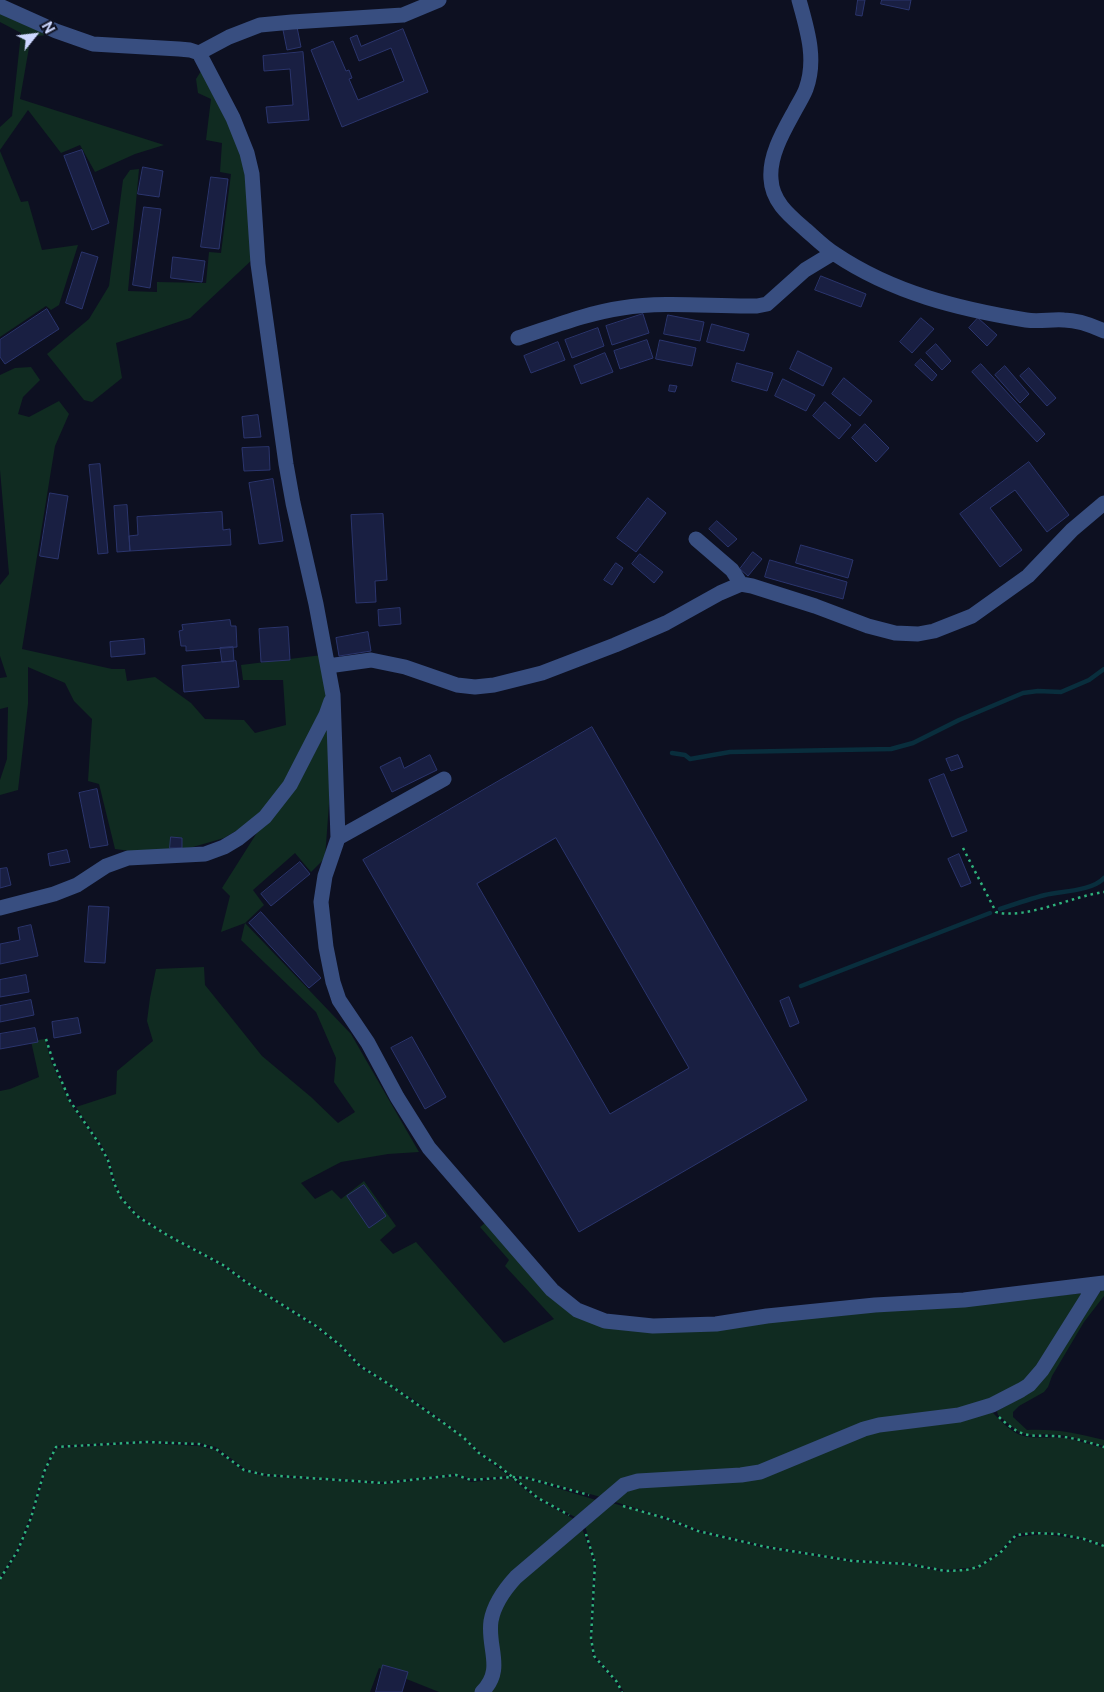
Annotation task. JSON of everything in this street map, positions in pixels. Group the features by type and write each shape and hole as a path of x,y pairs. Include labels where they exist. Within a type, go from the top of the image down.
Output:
{"street":[{"path":"199,54 229,37 260,25 403,15 439,0"},
{"path":"799,0 810,47 809,80 806,90 780,140 771,167 772,192 787,213 833,253 879,278 934,301 1033,320 1063,319 1077,321 1104,330"},
{"path":"0,6 56,31 93,44 190,50 199,54 233,118 248,153 252,174 258,264 285,455 293,503 316,604 333,695 338,838 325,876 321,902 326,947 339,1000 368,1043 397,1097 429,1148 462,1184 538,1275 552,1290 577,1310 604,1321 653,1326 716,1324 767,1316 875,1305 964,1300 1100,1283"},
{"path":"518,338 602,311 624,307 649,305 757,306 767,304 805,270 833,253"},
{"path":"328,666 371,660 405,667 457,685 474,687 494,686 542,673 615,645 666,623 731,587 741,584 877,628 918,634 934,631 972,616 1028,576 1072,530 1104,503"},
{"path":"696,539 732,570 741,584"},
{"path":"0,908 54,894 77,885 106,866 128,858 205,854 224,847 239,838 265,817 290,784 326,715 333,695"},
{"path":"338,838 444,779"},
{"path":"482,1692 488,1686 493,1675 495,1664 491,1622 500,1598 516,1577 617,1490 630,1482 741,1475 760,1472 864,1429 879,1425 959,1415 992,1405 1021,1390 1036,1378 1100,1283"}],"path":[{"path":"963,848 996,912 1003,914 1024,913 1104,892"},
{"path":"46,1039 70,1101 103,1151 121,1198 137,1216 167,1235 223,1265 246,1282 316,1326 340,1345 360,1366 452,1428 480,1453 538,1498 582,1522 595,1563 591,1638 594,1656 617,1682 622,1692"},
{"path":"992,1405 997,1415 1019,1434 1067,1437 1104,1447"},
{"path":"0,1579 18,1550 31,1518 44,1472 56,1447 146,1442 199,1444 216,1448 244,1470 265,1475 383,1483 456,1475 471,1480 512,1477 527,1478 668,1519 698,1531 766,1547 853,1561 908,1564 946,1571 966,1570 978,1567 1000,1552 1016,1536 1034,1533 1058,1534 1084,1539 1104,1546"}],"green space":[{"path":"0,11 56,35 31,36 20,99 164,145 135,154 95,172 80,145 61,153 28,110 0,150 0,127 12,116 21,33 0,22"},
{"path":"203,68 243,154 254,258 190,318 116,343 122,378 92,402 84,400 47,354 89,319 109,286 123,180 130,170 139,169 128,291 157,292 157,282 206,283 209,252 221,253 231,174 220,172 222,143 206,140 211,99 198,93 196,79"},
{"path":"0,151 21,202 28,201 42,250 78,245 59,305 51,310 46,306 0,337"},
{"path":"31,367 40,380 23,397 18,414 29,417 59,401 69,414 55,446 22,649 112,669 125,669 127,681 155,677 191,703 205,719 244,720 255,733 286,725 283,680 243,680 241,665 322,655 329,696 285,786 266,810 224,838 175,850 138,852 115,849 99,784 88,781 92,719 74,701 65,683 28,667 28,704 18,790 0,795 0,780 7,759 8,707 0,709 0,678 7,677 0,656 0,585 9,574 0,470 0,375 15,368"},
{"path":"331,721 329,804 325,858 311,872 295,853 253,890 264,905 245,923 221,932 230,896 222,888"},
{"path":"245,923 351,1034 419,1152 388,1154 341,1162 301,1183 315,1199 332,1190 341,1199 364,1181 396,1226 380,1240 393,1254 416,1242 504,1343 554,1319 505,1266 509,1260 480,1227 485,1223 592,1323 877,1312 1085,1293 1033,1375 991,1401 932,1415 758,1467 629,1477 601,1497 526,1477 512,1476 480,1452 453,1428 361,1365 341,1345 316,1325 223,1264 167,1234 138,1215 122,1197 115,1182 109,1159 76,1107 116,1094 117,1071 153,1041 147,1021 156,969 204,967 205,985 262,1056 311,1097 338,1123 355,1112 334,1082 336,1058 316,1012 241,940"},
{"path":"45,1039 51,1061 69,1102 98,1143 107,1160 113,1183 121,1198 137,1217 222,1266 315,1327 339,1346 359,1367 452,1429 479,1454 509,1476 471,1479 456,1474 383,1482 318,1478 265,1474 245,1469 216,1447 200,1443 146,1441 55,1446 43,1472 30,1517 17,1550 0,1577 0,1091 39,1077 31,1041"},
{"path":"1104,1286 1104,1296 1084,1322 1052,1376 1048,1387 1044,1392 1019,1406 1013,1412 1013,1417 1027,1430 1057,1431 1084,1435 1104,1440 1104,1446 1067,1436 1020,1433 998,1415 997,1411 1029,1393"},
{"path":"991,1411 1004,1424 1023,1436 1065,1438 1104,1448 1104,1545 1061,1534 1039,1532 1016,1534 999,1552 977,1567 946,1570 908,1563 853,1560 766,1546 699,1530 668,1518 612,1501 629,1488 725,1481 865,1432"},
{"path":"146,1443 199,1446 215,1450 244,1471 265,1476 383,1484 456,1476 471,1482 511,1478 537,1499 574,1519 502,1585 489,1674 475,1692 439,1692 379,1668 370,1692 0,1692 0,1581 19,1551 32,1518 45,1473 56,1448"},
{"path":"516,1479 527,1479 596,1500 575,1517 539,1498"},
{"path":"609,1502 650,1514 698,1532 765,1548 853,1562 907,1565 945,1572 978,1568 1001,1553 1017,1537 1045,1534 1083,1540 1104,1547 1104,1692 624,1692 595,1656 592,1637 596,1563 585,1526"},
{"path":"582,1528 594,1563 590,1637 593,1657 616,1683 621,1692 491,1692 497,1622 507,1593"}],"building":[{"path":"858,0 865,0 862,16 856,15"},
{"path":"882,0 911,0 909,10 881,4"},
{"path":"297,27 301,47 287,50 283,30"},
{"path":"403,29 428,92 342,127 311,50 333,41 346,71 349,70 352,78 349,79 358,100 404,81 391,48 359,61 350,38 357,35 361,46"},
{"path":"303,52 309,120 268,123 266,107 293,105 290,69 264,71 263,56"},
{"path":"82,150 109,223 92,230 64,156"},
{"path":"143,167 163,171 159,197 138,194"},
{"path":"211,177 228,179 219,249 201,247"},
{"path":"144,207 161,209 150,288 133,285"},
{"path":"82,252 98,257 82,309 66,303"},
{"path":"173,257 205,261 202,282 171,278"},
{"path":"821,276 866,294 861,307 815,290"},
{"path":"47,309 59,329 5,364 0,357 0,340"},
{"path":"643,314 649,333 612,345 606,326"},
{"path":"668,315 704,322 700,341 664,334"},
{"path":"921,318 934,329 912,353 900,342"},
{"path":"978,318 997,335 987,346 969,328"},
{"path":"712,324 749,334 744,351 707,342"},
{"path":"598,328 604,346 572,358 565,340"},
{"path":"647,340 653,358 620,369 614,351"},
{"path":"660,340 696,348 692,366 656,359"},
{"path":"558,342 565,360 531,373 524,356"},
{"path":"936,344 951,361 942,370 926,353"},
{"path":"798,351 832,368 823,386 790,369"},
{"path":"605,353 613,372 581,384 574,366"},
{"path":"921,359 937,375 932,381 915,365"},
{"path":"737,363 773,373 767,391 732,381"},
{"path":"981,364 1045,434 1037,442 972,372"},
{"path":"1005,366 1029,394 1020,403 995,375"},
{"path":"1029,368 1056,398 1047,406 1020,376"},
{"path":"844,378 872,401 860,416 832,394"},
{"path":"783,379 815,395 806,411 775,396"},
{"path":"670,385 677,386 675,392 669,391"},
{"path":"825,402 851,425 839,439 813,416"},
{"path":"258,415 261,437 244,438 242,417"},
{"path":"865,424 889,448 876,462 852,438"},
{"path":"269,447 270,470 244,471 242,448"},
{"path":"1029,462 1069,515 1047,532 1015,490 990,508 1022,550 1000,567 960,514"},
{"path":"100,464 108,553 98,554 89,465"},
{"path":"273,479 283,541 259,544 249,483"},
{"path":"50,493 68,496 58,559 40,556"},
{"path":"648,498 666,513 636,552 617,538"},
{"path":"127,505 130,551 117,552 114,506"},
{"path":"222,512 223,530 230,529 231,545 130,551 129,536 138,535 137,517"},
{"path":"383,514 387,580 375,581 376,602 356,603 351,515"},
{"path":"717,521 737,539 728,547 709,529"},
{"path":"801,545 853,560 848,578 796,563"},
{"path":"753,552 762,559 748,576 740,569"},
{"path":"640,554 663,572 654,583 632,564"},
{"path":"770,560 847,582 843,599 765,577"},
{"path":"616,563 623,568 612,585 604,580"},
{"path":"400,608 401,624 379,626 378,610"},
{"path":"230,620 231,626 236,626 237,647 186,651 186,646 181,646 179,631 183,630 182,625"},
{"path":"288,627 290,660 261,662 259,629"},
{"path":"368,632 371,651 339,656 336,638"},
{"path":"144,639 145,654 111,657 110,642"},
{"path":"233,647 234,661 222,662 220,648"},
{"path":"236,661 239,687 184,692 182,666"},
{"path":"592,727 807,1100 579,1232 363,860","holes":["556,838 689,1068 610,1114 477,884"]},
{"path":"430,755 437,770 392,792 380,767 400,757 404,768"},
{"path":"958,755 963,767 951,771 946,759"},
{"path":"944,774 967,831 952,837 929,780"},
{"path":"97,789 108,845 90,848 79,793"},
{"path":"171,837 182,838 182,848 170,848"},
{"path":"67,850 70,862 50,866 48,854"},
{"path":"959,854 971,883 961,887 948,859"},
{"path":"300,862 310,874 271,906 261,894"},
{"path":"7,868 11,885 0,888 0,869"},
{"path":"89,906 109,907 105,963 85,962"},
{"path":"261,912 321,978 309,988 249,923"},
{"path":"31,925 38,956 0,964 0,944 20,940 18,928"},
{"path":"26,975 29,992 0,997 0,980"},
{"path":"789,997 799,1023 790,1027 780,1001"},
{"path":"31,1000 34,1015 0,1022 0,1006"},
{"path":"78,1018 81,1033 54,1038 52,1022"},
{"path":"35,1028 38,1042 0,1049 0,1034"},
{"path":"412,1037 446,1097 425,1109 391,1048"},
{"path":"364,1185 386,1216 369,1228 347,1196"},
{"path":"383,1665 408,1672 402,1692 376,1692"}],"waterway":[{"path":"672,753 685,755 690,759 730,752 891,749 913,743 959,720 1023,693 1038,691 1061,692 1089,680 1104,669"},
{"path":"1000,909 1045,895 1092,886 1104,878"},
{"path":"801,986 990,913"}]}
